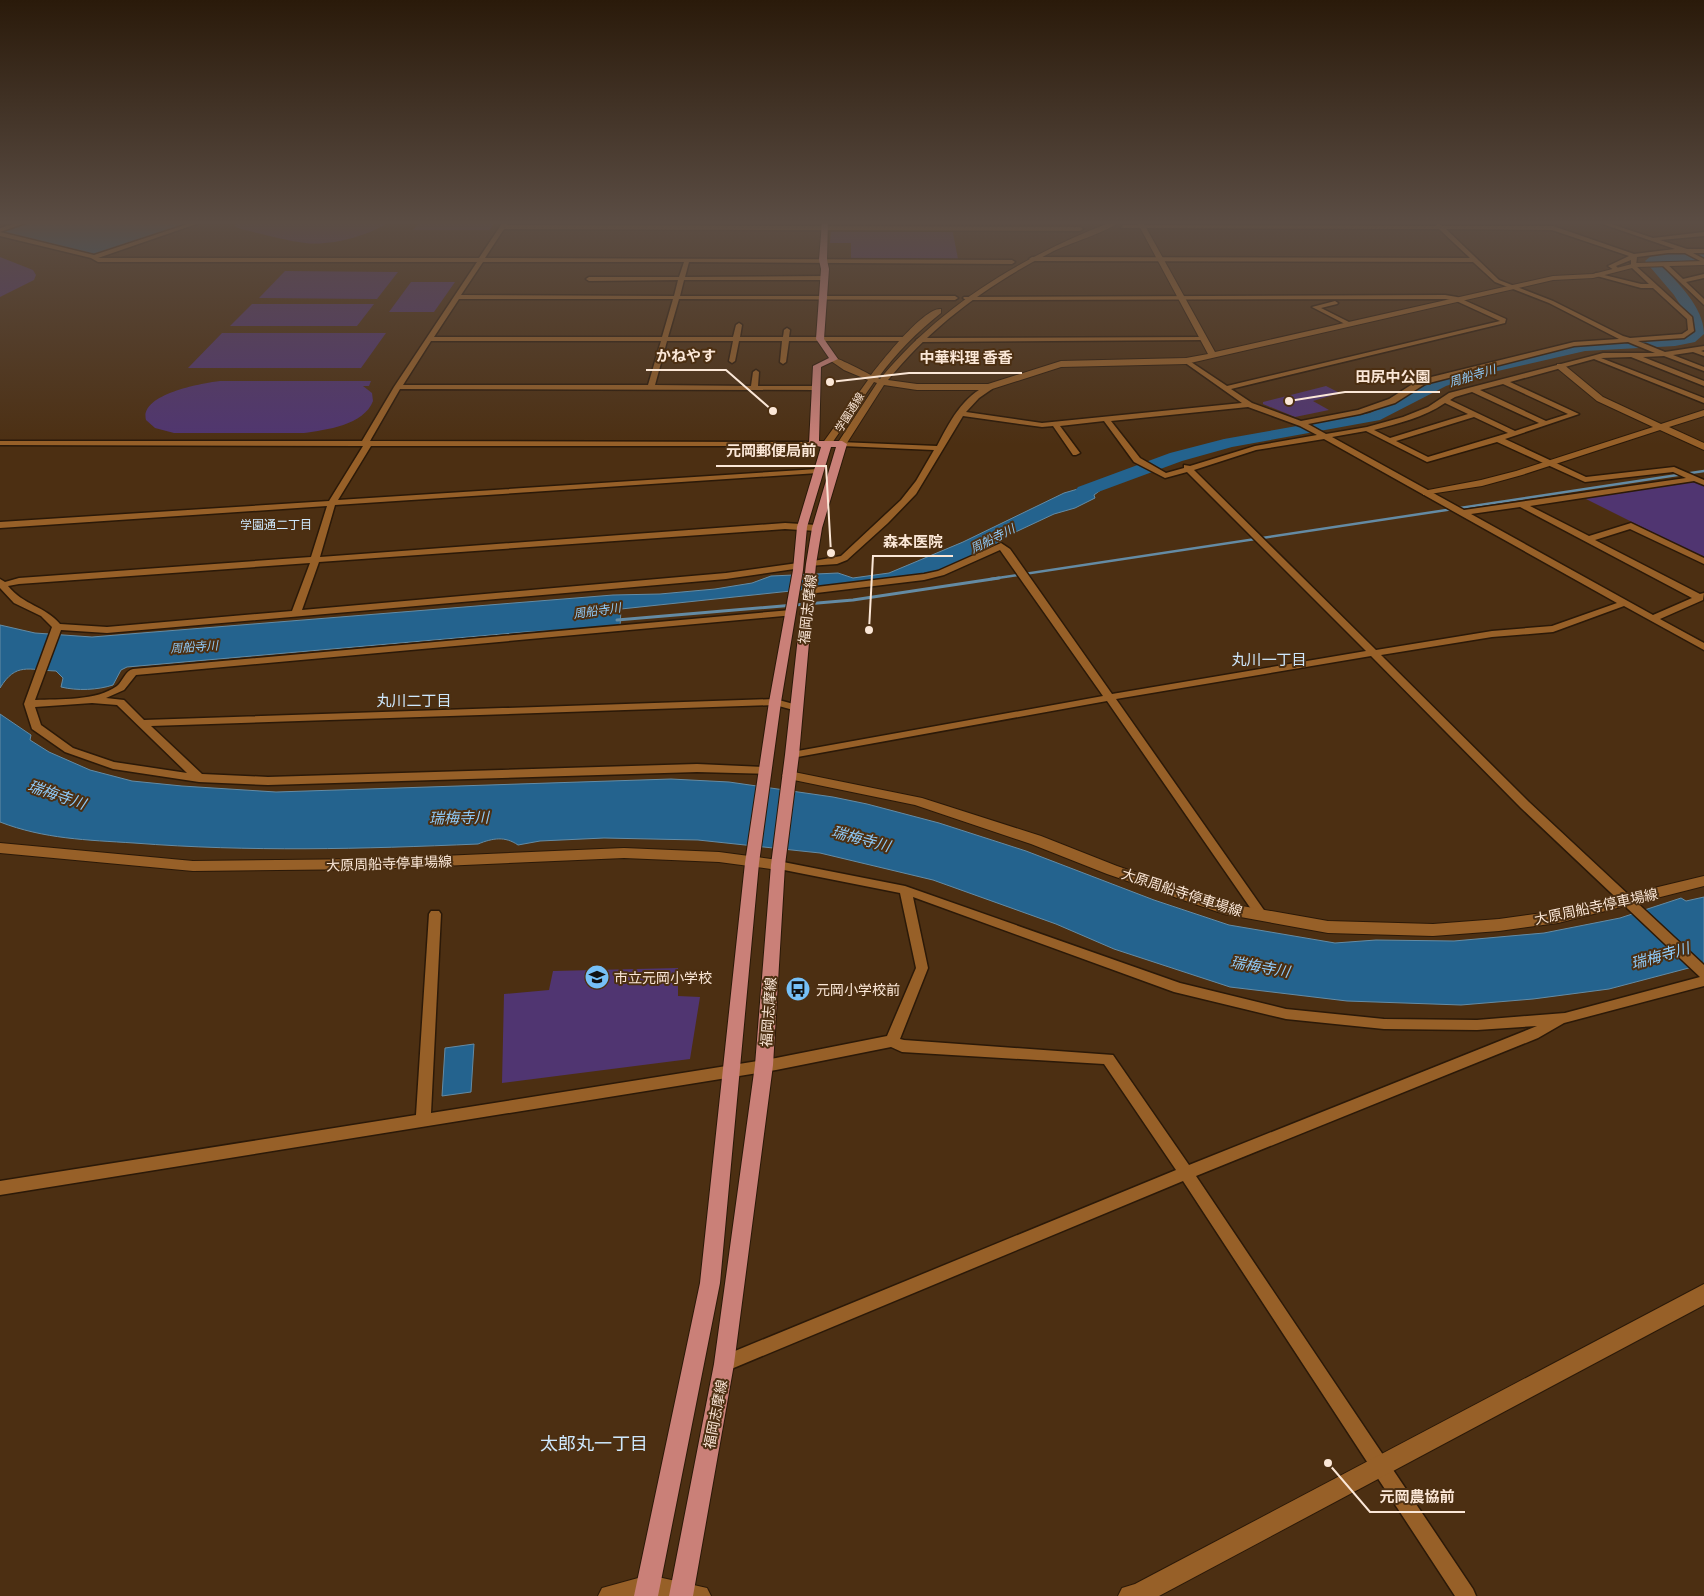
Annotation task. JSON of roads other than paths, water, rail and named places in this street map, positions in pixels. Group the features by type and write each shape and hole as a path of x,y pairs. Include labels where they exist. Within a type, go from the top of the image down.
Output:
{"main road":[{"path":"822,297 820,339 834,359 817,366 814,444 842,444"},
{"name":"福岡志摩線","path":"648,1592 710,1283 752,864 798,568 802,527 827,444"},
{"name":"福岡志摩線","path":"687,1595 724,1364 764,1065 778,864 792,755 811,564 817,528 842,444"}],"street":[{"path":"811,564 837,561 844,558 885,520 920,483 959,413 974,396 989,387 1038,370 1070,363 1186,361 1463,296"},
{"path":"1536,296 1630,341 1704,369"},
{"path":"1302,424 1360,412 1392,401 1422,382 1574,344 1684,336 1692,331 1690,318 1666,296"},
{"path":"296,614 332,503 398,387 456,297 955,298"},
{"path":"651,387 675,297"},
{"name":"学園通線","path":"827,444 871,379 905,339 928,318 955,298"},
{"path":"966,298 1455,298 1503,318 1503,322 1228,388"},
{"name":"学園通線","path":"842,444 881,382 919,340 966,298"},
{"path":"1180,298 1212,354"},
{"path":"1329,298 1339,302 1315,307 1349,324"},
{"path":"732,361 739,325"},
{"path":"784,362 786,330"},
{"path":"430,339 905,339"},
{"path":"919,340 1204,339"},
{"path":"1106,419 1137,460 1165,476 1187,467 1255,448 1367,429 1420,414 1452,395 1594,357 1611,354 1664,354 1704,348"},
{"path":"1694,350 1704,354"},
{"path":"1632,355 1704,384"},
{"path":"1594,357 1704,401"},
{"path":"834,359 871,379 881,382 917,387 989,387"},
{"path":"1186,361 1249,404 1302,424 1704,647"},
{"path":"1560,366 1578,383 1600,399 1704,447"},
{"path":"754,388 756,372"},
{"path":"1367,429 1427,460 1575,414 1503,380"},
{"path":"398,387 754,388 777,385 816,388"},
{"path":"1472,389 1545,423"},
{"path":"1444,400 1513,433"},
{"path":"959,413 1027,424 1055,424 1249,404"},
{"path":"1426,493 1482,483 1704,413"},
{"path":"1388,441 1474,415"},
{"path":"1055,424 1076,453"},
{"path":"1498,439 1585,480 1674,469 1704,483"},
{"path":"0,443 814,444"},
{"path":"842,444 939,448"},
{"path":"1187,467 1525,805 1704,972"},
{"path":"0,525 818,471"},
{"path":"1463,514 1704,477"},
{"path":"1522,505 1702,597"},
{"path":"1,584 18,581 785,526 817,528"},
{"path":"1589,539 1631,526 1704,561"},
{"path":"808,591 882,584 942,573 1001,546 1111,696 1262,916"},
{"path":"1,584 19,603 50,618 57,627 107,630 726,576 798,568"},
{"path":"1653,618 1702,597"},
{"path":"792,755 1111,696 1492,634 1553,629 1625,603"},
{"path":"92,700 120,688 133,672 791,613"},
{"path":"57,627 29,704 36,727 69,750 113,765 199,778 268,781 698,768 766,771"},
{"path":"29,704 92,700 120,702 199,778"},
{"path":"142,723 776,702 797,708"},
{"name":"大原周船寺停車場線","path":"789,775 917,802 1036,840 1112,870 1224,908 1328,927 1433,930 1558,917 1704,881"},
{"name":"大原周船寺停車場線","path":"0,848 193,866 363,864 624,853 719,857 752,864 778,864"},
{"path":"778,864 905,890 1179,988 1286,1014 1384,1024 1477,1025 1565,1018 1704,981"},
{"path":"892,1041 922,968 905,890"},
{"path":"423,1120 435,914"},
{"path":"724,1364 1186,1173 1533,1034 1565,1018"},
{"path":"0,1188 732,1071 892,1041 902,1046 1108,1059 1186,1173 1378,1466 1466,1596"},
{"path":"1130,1596 1704,1294"},
{"path":"610,1596 648,1592 687,1595"}],"water":[{"path":"1109,480 1118,483 1102,489 1094,495 1095,498 1075,508 1054,514 1007,536 990,548 936,572 904,579 621,609 620,627 525,632 127,667 121,670 113,685 94,689 61,687 63,678 56,671 23,669 12,674 0,688 0,625 35,633 92,637 613,595 660,594 715,589 752,583 771,576 838,573 853,578 889,573 963,542 1064,493"},
{"name":"瑞梅寺川","path":"0,714 31,735 30,740 49,752 90,770 132,781 182,786 276,792 671,779 729,782 833,797 939,823 1026,851 1154,900 1229,925 1335,943 1376,940 1454,941 1544,933 1620,918 1681,898 1686,901 1704,897 1704,964 1609,989 1533,999 1461,1005 1347,1001 1230,987 1114,949 1056,924 933,880 820,853 698,840 604,838 540,841 518,845 508,840 499,839 478,844 263,849 177,846 66,838 16,828 0,822"},
{"path":"474,1044 471,1092 442,1096 445,1048"}],"waterway":[{"name":"周船寺川","path":"1084,491 1176,457 1230,442 1374,417 1441,383 1472,373 1585,347 1675,342 1690,339 1698,333 1701,327 1681,296"},
{"path":"991,579 1704,471"},
{"path":"617,620 853,600 999,578"}],"place":[{"name":"中華料理 香香","path":"830,382"},
{"name":"田尻中公園","path":"1289,401"},
{"name":"かねやす","path":"773,411"},
{"name":"元岡郵便局前","path":"831,553"},
{"name":"森本医院","path":"869,630"},
{"name":"市立元岡小学校","path":"597,977"},
{"name":"元岡小学校前","path":"798,989"},
{"name":"元岡農協前","path":"1328,1463"}],"district":[{"name":"学園通二丁目","path":"276,524"},
{"name":"丸川一丁目","path":"1269,659"},
{"name":"丸川二丁目","path":"414,700"},
{"name":"太郎丸一丁目","path":"594,1443"}]}
